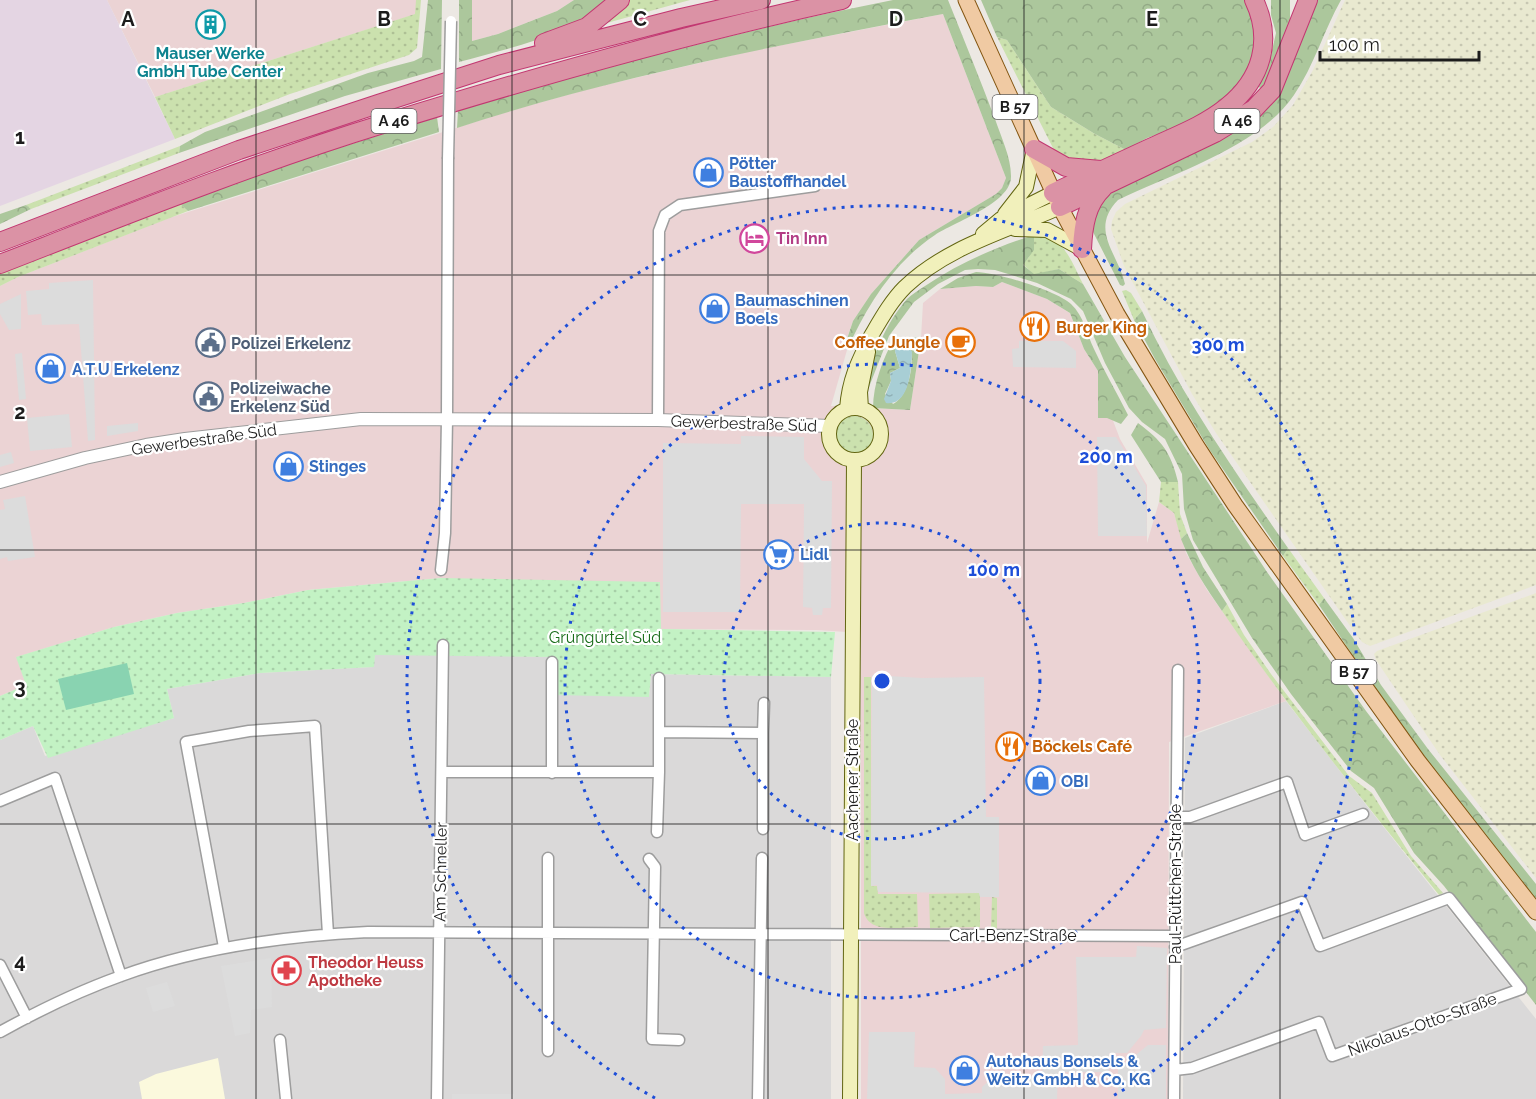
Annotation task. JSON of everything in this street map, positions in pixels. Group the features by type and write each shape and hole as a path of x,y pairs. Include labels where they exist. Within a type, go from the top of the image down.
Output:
{"highway":[{"name":"A 46","path":"499,65 531,47 587,27 620,0"},
{"name":"A 46","path":"0,242 239,150 499,65 761,0"},
{"name":"A 46","path":"0,264 273,161 383,124 643,48 842,0"},
{"path":"1056,200 1105,177 1213,117 1240,95 1251,80 1263,50 1264,32 1261,15 1254,0"},
{"name":"A 46","path":"1105,177 1215,133 1241,119 1259,105 1272,90 1308,0"},
{"path":"1034,149 1066,167 1087,170 1105,177"},
{"path":"1082,249 1090,204 1105,177"}],"main road":[{"name":"B 57","path":"966,2 1056,200 1147,365 1235,505 1418,761 1536,912"},
{"path":"1004,224 1026,187 1034,149"},
{"path":"854,409 860,392 870,338 890,305 904,288 923,272 1004,224 1056,200"},
{"path":"1004,224 1047,230 1082,249"},
{"path":"854,409 871,414 879,423 880,440 871,455 854,460 847,459 834,450 830,441 830,426 837,416 854,409"},
{"name":"Aachener Straße","path":"850,1099 854,460"}],"street":[{"path":"441,570 445,533 451,21"},
{"name":"Gewerbestraße Süd","path":"658,420 659,231 665,215 680,205 815,186"},
{"name":"Gewerbestraße Süd","path":"0,482 104,453 185,439 361,419 658,420 830,426"},
{"name":"Am Schneller","path":"438,1099 443,645"},
{"path":"552,662 552,773"},
{"name":"Paul-Rüttchen-Straße","path":"1174,1099 1178,670"},
{"path":"657,832 659,678"},
{"path":"763,829 764,703"},
{"path":"224,947 186,741 249,731 315,726 328,934"},
{"path":"659,732 764,734"},
{"path":"442,772 659,772"},
{"path":"0,801 55,778 121,976"},
{"path":"1176,818 1190,817 1287,783 1305,835 1363,814"},
{"path":"548,858 548,1051"},
{"path":"758,1099 762,858"},
{"path":"649,860 655,867 652,1039 679,1040"},
{"name":"Nikolaus-Otto-Straße","path":"1175,947 1302,902 1320,946 1449,898 1521,989 1332,1056 1319,1022 1192,1068 1175,1070"},
{"name":"Carl-Benz-Straße","path":"0,1032 121,976 224,947 328,934 368,932 1175,936"},
{"path":"0,964 27,1018"},
{"path":"280,1040 286,1099"}],"shaded area":[{"path":"0,0 107,0 175,139 0,206"},
{"path":"107,0 416,0 416,14 155,97"},
{"path":"472,0 574,0 557,11 498,34 472,41"},
{"path":"943,14 1006,178 1002,188 996,194 919,240 871,294 853,321 845,344 847,350 831,406 910,410 921,338 923,303 940,289 993,287 1002,282 1047,299 1070,313 1084,349 1098,371 1098,381 1120,439 1147,485 1147,543 1159,502 1174,513 1186,553 1207,590 1286,701 1169,742 1168,1099 861,1099 861,633 817,630 660,629 660,583 457,582 441,578 308,590 177,613 114,627 17,657 26,685 0,696 0,286 169,218 510,111 588,89 751,51"},
{"path":"93,280 95,440 88,441 79,324 42,325 41,314 28,315 26,291 49,289 49,283"},
{"path":"21,294 21,329 9,330 0,314 0,304"},
{"path":"1019,341 1063,341 1076,351 1076,368 1013,367 1012,349 1019,348"},
{"path":"22,353 26,399 19,400 15,354"},
{"path":"282,380 282,402 264,402 264,381"},
{"path":"69,414 72,447 30,451 27,418"},
{"path":"138,423 138,431 107,436 107,426"},
{"path":"741,436 804,437 804,459 822,481 832,481 831,608 823,608 822,615 813,615 812,608 803,607 804,504 741,504 740,612 663,612 663,443 741,444"},
{"path":"1097,437 1116,437 1146,486 1147,536 1098,536"},
{"path":"11,452 14,463 0,467 0,455"},
{"path":"25,496 35,557 8,561 7,557 0,559 0,510 5,509 3,500"},
{"path":"375,655 553,657 649,697 651,674 831,677 831,1099 0,1099 0,740 33,726 45,756 174,718 167,689 260,673 373,667"},
{"path":"872,675 922,678 984,677 986,817 999,817 999,897 980,897 979,893 878,892 877,885 871,886"},
{"path":"1286,701 1536,1019 1536,1099 1183,1099 1185,738"},
{"path":"1137,946 1167,948 1166,1028 1144,1030 1127,1053 1109,1053 1109,1072 1058,1072 1057,1099 867,1099 869,1032 915,1032 914,1067 935,1068 945,1079 945,1094 982,1093 982,1087 993,1077 1042,1077 1043,1046 1078,1045 1076,957 1136,957"},
{"path":"271,958 272,1007 251,1010 250,1033 235,1036 221,966"},
{"path":"167,982 175,1006 153,1012 146,988"},
{"path":"1148,1045 1166,1045 1166,1099 1118,1099 1118,1064 1126,1063"},
{"path":"218,1058 225,1099 142,1099 139,1082 156,1074"},
{"path":"452,1094 514,1094 514,1099 452,1099"}],"green space":[{"path":"416,0 421,0 417,48 409,55 290,94 175,139 155,97 415,14"},
{"path":"428,0 442,0 441,69 345,96 179,153 180,146 205,132 368,73 422,57"},
{"path":"459,0 472,0 472,41 498,34 557,11 574,0 610,0 594,12 558,32 459,62"},
{"path":"625,0 690,0 596,26"},
{"path":"893,0 948,0 1003,140 1011,176 1009,186 992,203 935,235 907,258 872,302 847,350 845,345 853,321 871,294 919,240 996,194 1002,188 1006,178 943,14 759,50 637,77 517,109 457,128 458,110 674,50"},
{"path":"981,0 1249,0 1258,17 1251,71 1235,95 1185,125 1147,138 1126,150 1051,107 1007,40 997,37"},
{"path":"1271,0 1290,0 1290,23 1270,75 1261,88 1258,87 1258,83 1271,55 1276,33 1271,15"},
{"path":"1315,0 1341,0 1301,84 1279,113 1260,130 1238,144 1189,169 1118,200 1110,211 1106,221 1106,232 1125,284 1120,285 1091,228 1098,197 1257,112"},
{"path":"1345,0 1536,0 1536,585 1370,646 1362,642 1355,633 1216,433 1192,394 1124,266 1111,229 1116,212 1125,204 1252,142 1273,127 1293,105 1313,70"},
{"path":"997,37 1007,40 1051,107 1126,150 1089,165 1073,163 1054,150"},
{"path":"437,117 439,132 188,211 178,202 265,171"},
{"path":"180,146 179,153 31,209 26,205"},
{"path":"178,202 188,211 0,286 0,274 76,240"},
{"path":"26,205 31,209 0,224 0,214"},
{"path":"1034,235 1053,239 1060,244 1083,284 1059,269 1034,275 1023,264 1029,257"},
{"path":"1034,235 1034,250 1023,265 1034,274 1059,269 1083,284 1125,357 1267,572 1366,711 1536,932 1536,1005 1444,886 1414,853 1374,788 1351,771 1291,694 1252,638 1193,540 1184,509 1182,474 1165,439 1142,422 1129,408 1105,363 1083,311 1071,299 1037,283 995,270 965,270 938,284 914,302 889,336 869,387 864,386 886,329 909,297 964,263"},
{"path":"976,272 1026,283 1071,304 1082,320 1128,415 1121,424 1107,418 1098,418 1098,371 1084,349 1070,313 1047,299 1002,282 993,287 940,289 958,278"},
{"path":"1126,290 1131,293 1142,311 1134,320 1122,291"},
{"path":"1142,311 1191,403 1288,548 1283,556 1209,449 1155,359 1134,320"},
{"path":"895,337 897,346 895,351 900,368 890,373 891,381 885,394 893,404 903,395 911,372 912,357 907,337 921,338 910,410 873,408 880,371"},
{"path":"854,416 868,421 873,435 868,449 854,454 840,449 835,435 840,421"},
{"path":"1138,423 1169,455 1178,482 1161,482 1131,435"},
{"path":"1161,482 1178,482 1180,514 1187,533 1181,539 1174,513 1159,502"},
{"path":"1187,533 1203,567 1227,604 1222,611 1199,576 1185,549 1181,539"},
{"path":"1288,548 1324,598 1319,605 1283,556"},
{"name":"Grüngürtel Süd","path":"441,578 660,582 661,629 835,632 831,677 651,674 649,697 553,695 553,657 375,655 374,667 260,673 167,689 174,718 48,758 33,726 0,740 0,696 26,685 16,657 114,627 177,613 308,590"},
{"path":"1536,593 1536,878 1440,755 1374,654"},
{"path":"1324,598 1353,638 1381,685 1428,749 1536,884 1536,903 1417,751 1319,605"},
{"path":"1227,604 1244,635 1271,674 1349,776 1372,793 1411,856 1443,893 1439,895 1300,719 1222,611"},
{"path":"127,663 134,694 66,710 58,679"},
{"path":"864,677 871,677 871,886 877,886 878,894 917,894 918,927 879,927 867,920 864,913"},
{"path":"980,893 980,927 930,928 929,894"},
{"path":"992,897 997,898 997,928 991,928"}],"water":[{"path":"907,345 912,352 908,385 900,399 886,403 884,399 891,381 890,373 900,368 895,351 897,346"}],"place":[{"name":"Mauser Werke GmbH Tube Center","path":"210,25"},
{"name":"Pötter Baustoffhandel","path":"708,172"},
{"name":"Tin Inn","path":"755,238"},
{"name":"Baumaschinen Boels","path":"714,309"},
{"name":"Burger King","path":"1035,327"},
{"name":"Coffee Jungle","path":"961,342"},
{"name":"Polizei Erkelenz","path":"210,343"},
{"name":"A.T.U Erkelenz","path":"51,369"},
{"name":"Polizeiwache Erkelenz Süd","path":"209,397"},
{"name":"Stinges","path":"288,466"},
{"name":"Lidl","path":"779,554"},
{"name":"Böckels Café","path":"1011,746"},
{"name":"OBI","path":"1040,781"},
{"name":"Theodor Heuss Apotheke","path":"287,971"},
{"name":"Autohaus Bonsels & Weitz GmbH & Co. KG","path":"965,1070"}]}
